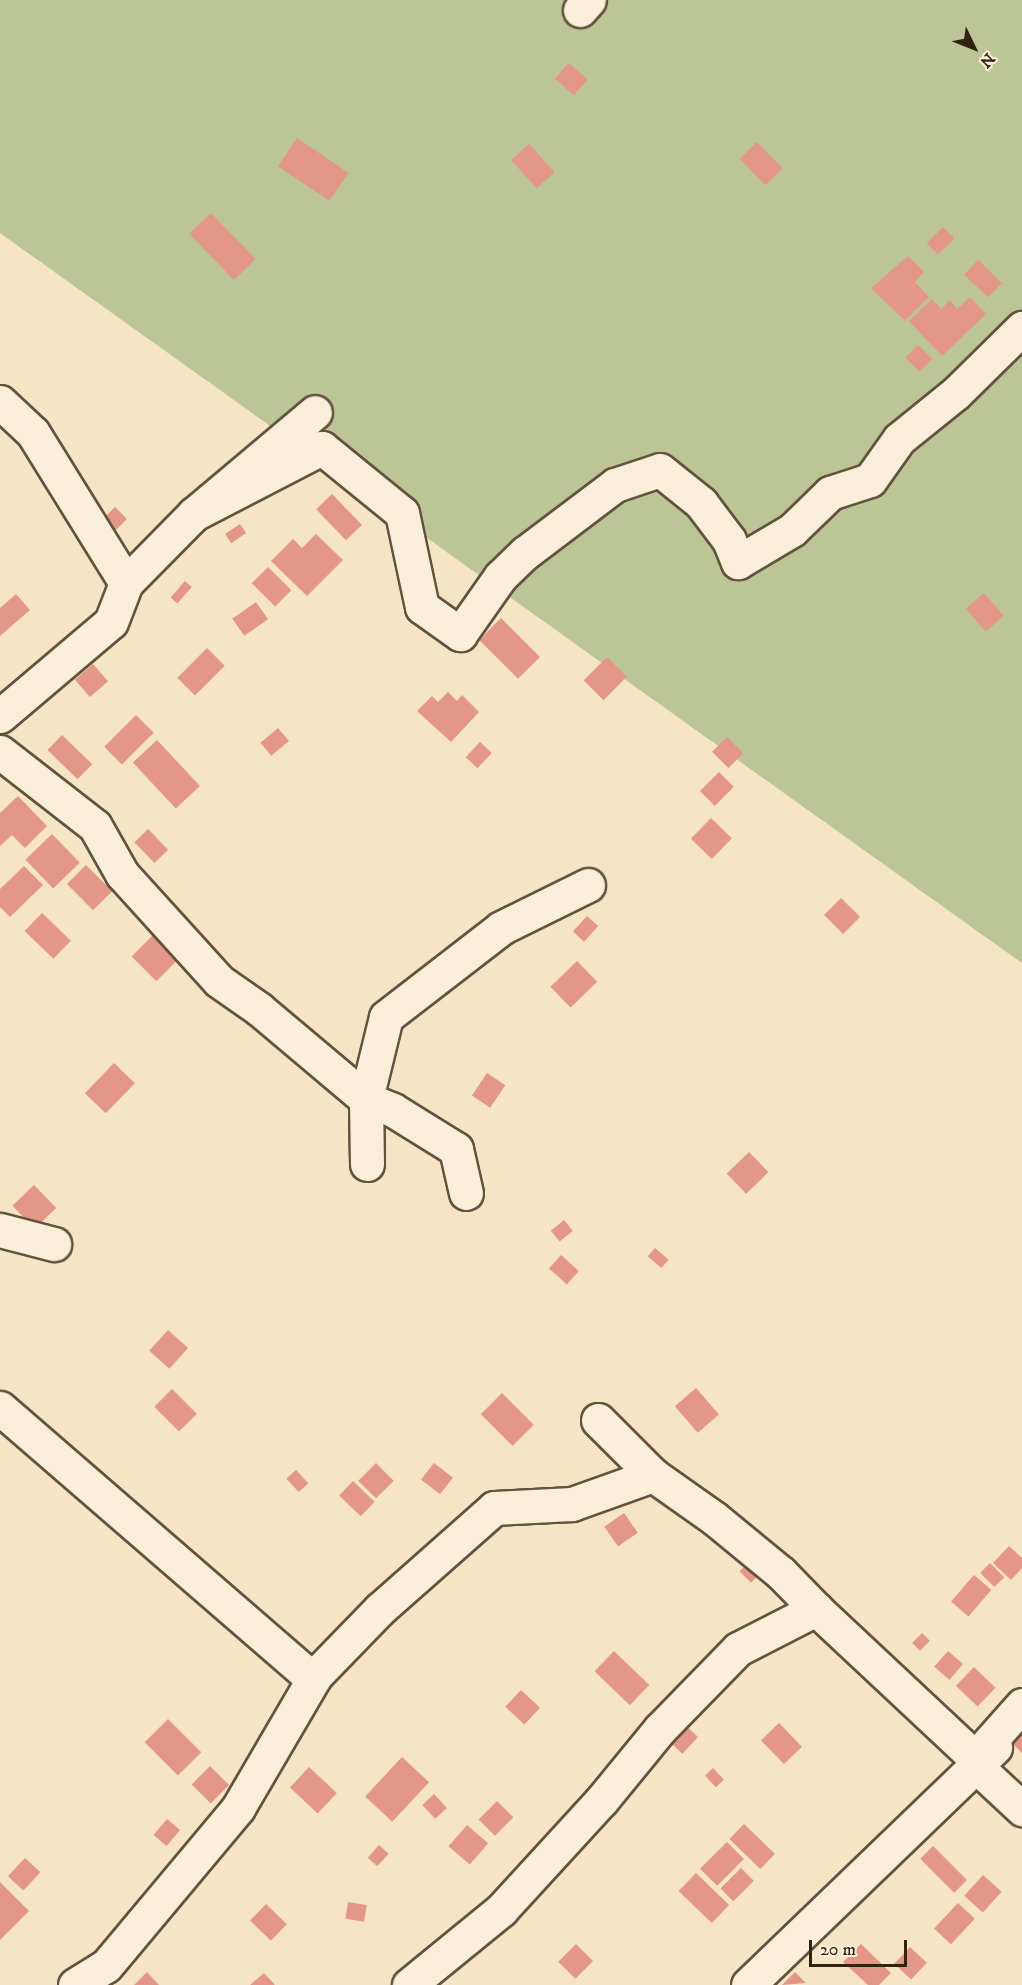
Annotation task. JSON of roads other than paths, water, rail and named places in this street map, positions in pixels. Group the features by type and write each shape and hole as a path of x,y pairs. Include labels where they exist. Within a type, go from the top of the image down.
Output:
{"street":[{"path":"194,514 322,448 402,513 422,607 460,634 500,577 525,552 615,485 660,470 701,503 729,540 738,562 792,530 830,493 870,480 899,439 956,393 1022,328"},
{"path":"0,402 33,433 126,583"},
{"path":"0,716 111,622 126,583 194,514 315,412"},
{"path":"0,752 95,826 122,874 219,981 259,1009 366,1099 393,1110 456,1149 466,1193"},
{"path":"368,1164 366,1099 386,1017 501,928 588,885"},
{"path":"0,1230 54,1244"},
{"path":"0,1408 313,1679"},
{"path":"598,1420 654,1475 714,1518 782,1573 816,1609 975,1758 1022,1705"},
{"path":"75,1985 106,1966 238,1808 313,1679 380,1609 494,1508 572,1504 654,1475"},
{"path":"409,1985 501,1910 601,1801 660,1729 738,1649 816,1609"},
{"path":"748,1985 916,1820 977,1767 1022,1717"},
{"path":"977,1767 1022,1809"}]}
